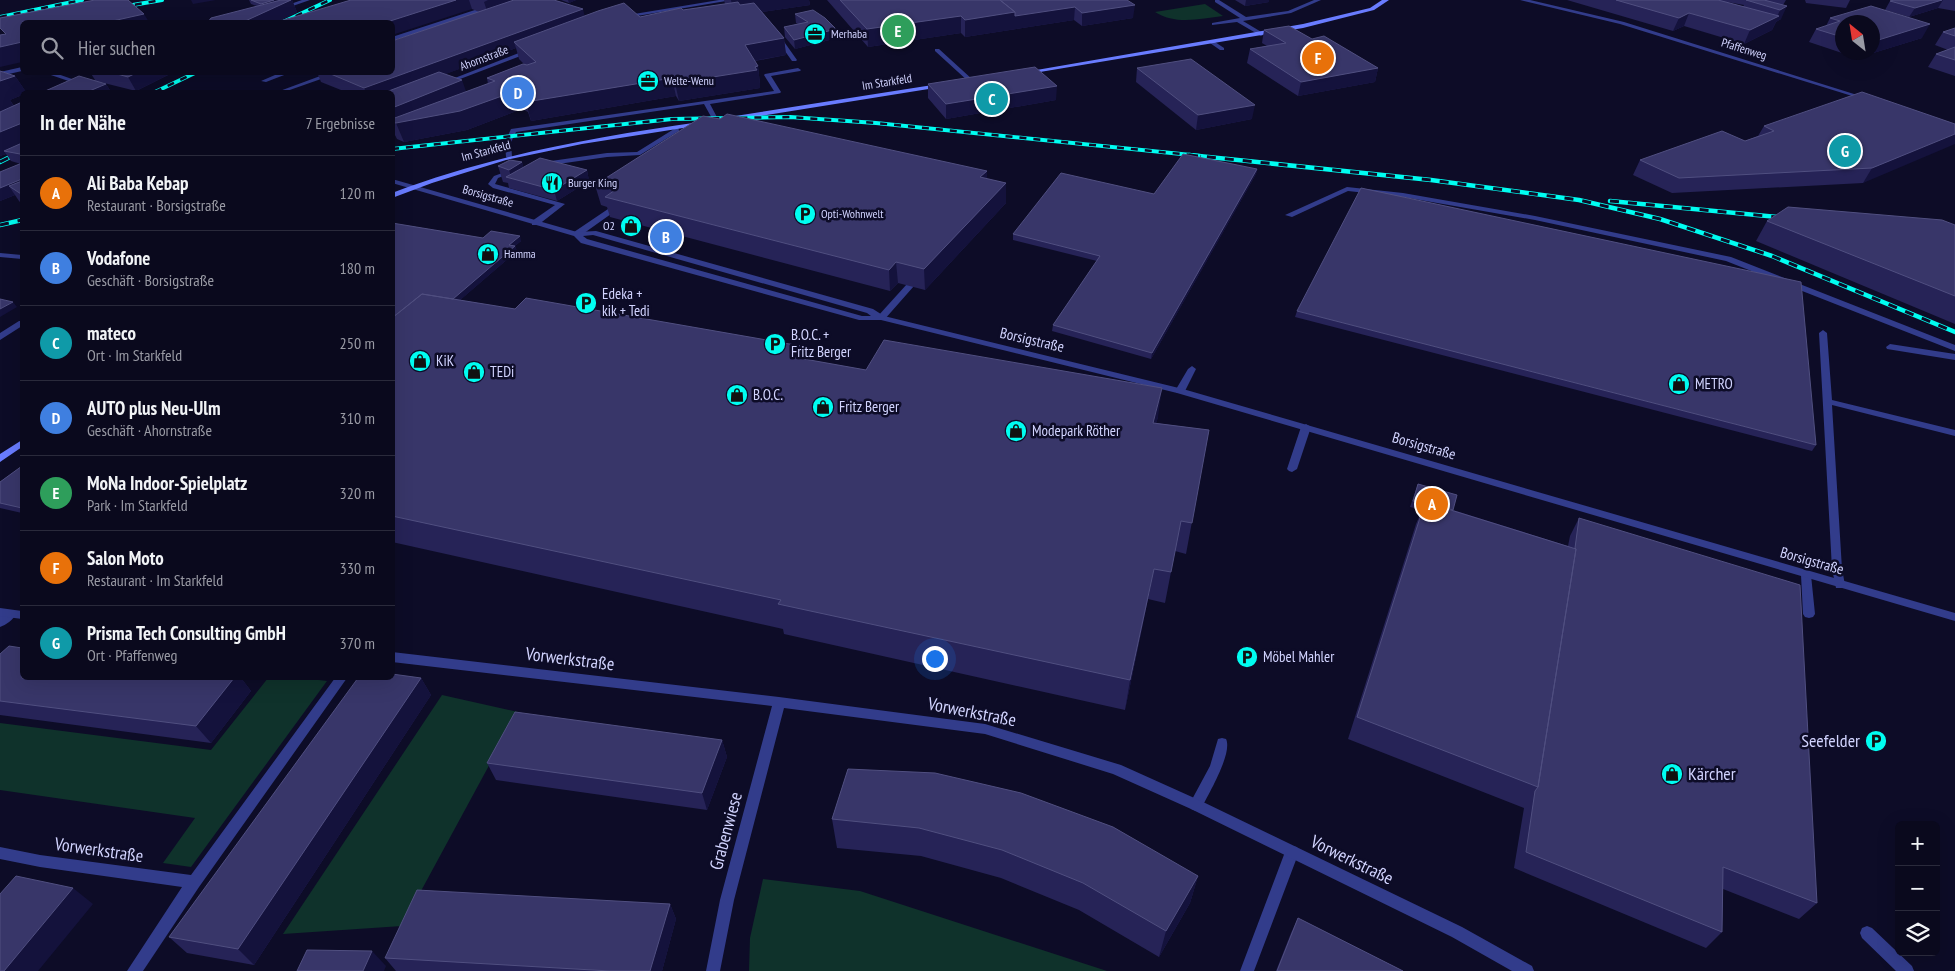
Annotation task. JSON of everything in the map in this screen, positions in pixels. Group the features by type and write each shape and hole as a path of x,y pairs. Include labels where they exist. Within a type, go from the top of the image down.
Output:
{"main road":[{"path":"1016,74 1261,34 1355,14 1372,9 1386,0"},
{"path":"961,83 980,80"},
{"name":"Im Starkfeld","path":"395,195 413,187 509,157 716,121 951,84"},
{"path":"0,459 20,444"}],"street":[{"path":"274,10 307,0"},
{"path":"615,19 729,0"},
{"name":"Pfaffenweg","path":"1522,0 1622,23 1875,102"},
{"path":"1217,1 1245,19"},
{"path":"1214,24 1289,12 1315,1"},
{"path":"395,38 478,11"},
{"path":"1238,20 1261,34"},
{"path":"773,31 794,60"},
{"path":"1212,42 1222,49"},
{"name":"Ahornstraße","path":"437,86 534,49"},
{"path":"946,49 934,50 971,81"},
{"path":"947,68 962,65"},
{"path":"0,74 20,69"},
{"path":"509,157 508,142 514,130 706,104 778,92 767,75 798,70"},
{"path":"54,75 100,90"},
{"path":"264,81 281,75"},
{"path":"286,90 329,75"},
{"path":"706,104 716,121"},
{"path":"536,166 607,155 638,154 677,129 687,134"},
{"path":"521,169 496,177 491,184 495,187 561,204 535,223"},
{"name":"Borsigstraße","path":"395,182 576,234 584,241 862,318 881,318 1180,390 1840,585 1955,617"},
{"path":"1290,215 1347,189 1403,195 1535,218 1728,259 1955,348"},
{"path":"576,234 614,209"},
{"path":"0,255 20,257"},
{"path":"881,318 910,286"},
{"path":"0,337 20,324"},
{"path":"1822,333 1840,585"},
{"path":"1890,347 1955,357"},
{"path":"1180,390 1192,369"},
{"path":"1826,401 1955,433"},
{"path":"1292,469 1306,427"},
{"path":"1806,575 1809,614"},
{"path":"0,623 5,613 20,615"},
{"name":"Vorwerkstraße","path":"395,657 779,702 985,730 1116,769 1196,805 1457,932 1527,971"},
{"path":"134,971 194,882 340,680"},
{"name":"Grabenwiese","path":"713,971 727,900 779,702"},
{"path":"1196,805 1216,767 1222,743"},
{"path":"1248,971 1292,852"},
{"name":"Vorwerkstraße","path":"0,853 40,861 194,882"},
{"path":"1867,933 1907,971"}],"green space":[{"path":"1205,4 1223,16 1179,20 1171,19 1155,12"},
{"path":"266,680 327,681 191,867 163,863 195,818 0,790 0,723 211,750"},
{"path":"442,695 518,712 402,926 283,934"},
{"path":"763,879 860,891 1107,971 749,971 750,938"}],"building":[{"path":"95,0 128,0 144,14 117,20 20,20 20,42 0,47 0,35 6,34 0,28 0,18"},
{"path":"251,0 274,0 261,4"},
{"path":"281,0 291,0 247,20 210,20 211,18"},
{"path":"351,0 456,0 393,20 284,20"},
{"path":"514,0 554,0 583,9 364,88 333,75 395,75 395,40"},
{"path":"840,0 1000,0 1015,12 965,20 961,16 867,29"},
{"path":"1000,0 1127,0 1135,5 1082,13 1075,7 1015,16 1015,12"},
{"path":"1616,0 1718,0 1779,16 1750,30 1689,13 1679,18"},
{"path":"1746,0 1764,0 1787,6 1780,10"},
{"path":"1942,0 1915,8 1890,1"},
{"name":"Welte-Wenu","path":"738,2 740,5 754,3 784,38 745,45 758,66 755,67 757,70 675,83 672,78 526,102 522,94 516,91 460,111 395,123 395,118 495,81 487,78 523,64 527,65 536,62 514,42 624,3 640,17 681,8 683,10"},
{"path":"1871,6 1930,24 1880,40 1880,15 1840,15"},
{"path":"813,10 836,29 794,40 784,27 808,22 795,14"},
{"path":"1835,23 1835,35 1816,29"},
{"path":"1289,26 1312,39 1324,36 1378,68 1301,82 1250,49 1286,43 1264,30"},
{"path":"1955,28 1955,36 1943,32"},
{"path":"1955,47 1955,60 1936,54"},
{"path":"1191,59 1255,105 1198,115 1137,68"},
{"path":"1035,67 1057,86 946,104 928,84"},
{"path":"0,71 15,76 0,81"},
{"path":"439,72 462,80 395,107 395,90 391,90"},
{"path":"79,76 106,84 92,90 48,90"},
{"path":"1862,92 1955,124 1955,134 1872,168 1679,178 1640,160 1722,131 1745,141 1774,131 1764,126"},
{"path":"20,103 20,124 0,132 0,112"},
{"name":"Opti-Wohnwelt","path":"727,114 987,171 980,177 1006,183 924,269 896,262 889,270 605,197 615,190 595,185 703,116 720,119"},
{"path":"20,144 20,154 4,151"},
{"path":"1183,154 1257,169 1152,353 1053,325 1100,256 1013,234 1061,173 1154,194"},
{"path":"540,158 587,170 554,190 506,177"},
{"path":"510,160 522,162 509,170 498,166"},
{"path":"20,164 20,180 0,188 0,172"},
{"path":"20,182 20,193 9,186"},
{"name":"METRO","path":"1361,188 1801,282 1816,445 1297,311"},
{"path":"1788,207 1942,220 1955,225 1955,296 1767,221"},
{"path":"395,223 483,238 491,231 520,236 509,245 515,246 453,299 422,294 395,316"},
{"path":"422,294 515,309 526,298 801,346 793,357 866,370 884,340 1162,388 1153,423 1209,430 1192,523 1181,521 1171,572 1154,569 1130,680 778,604 781,600 395,517 395,316"},
{"path":"0,299 13,302 0,309"},
{"path":"20,467 20,508 0,503 0,482"},
{"path":"1418,484 1457,495 1453,510 1425,502 1424,504 1413,501"},
{"path":"1425,502 1576,549 1538,787 1357,717"},
{"path":"1579,518 1800,585 1817,903 1723,867 1722,932 1526,852 1576,549"},
{"path":"9,646 20,648 20,680 232,680 196,726 0,701 0,654"},
{"path":"395,674 421,678 238,949 169,937 357,680 395,680"},
{"path":"515,712 722,740 702,793 487,763"},
{"path":"848,769 935,773 1021,793 1113,827 1198,876 1166,931 1083,883 1002,850 919,828 832,819"},
{"path":"16,876 73,888 4,971 0,971 0,894"},
{"path":"417,890 670,904 650,971 610,971 385,958"},
{"path":"1298,918 1403,971 1277,971"},
{"path":"307,950 372,951 363,971 297,971"}],"railway":[{"path":"0,17 82,0"},
{"path":"121,7 162,0"},
{"path":"287,20 330,0"},
{"path":"159,90 191,75"},
{"path":"395,149 672,119 790,117 876,123 1201,156"},
{"path":"11,156 20,152"},
{"path":"0,162 14,155"},
{"path":"1189,155 1431,180 1579,200 1660,219 1772,256 1955,332"},
{"path":"1610,201 1787,218"},
{"path":"0,225 20,220"}],"place":[{"name":"MoNa Indoor-Spielplatz","path":"898,31"},
{"name":"Merhaba","path":"815,34"},
{"name":"Salon Moto","path":"1318,58"},
{"name":"Welte-Wenu","path":"648,81"},
{"name":"AUTO plus Neu-Ulm","path":"518,93"},
{"name":"mateco","path":"992,99"},
{"name":"Prisma Tech Consulting GmbH","path":"1845,151"},
{"name":"Burger King","path":"552,183"},
{"name":"Opti-Wohnwelt","path":"805,214"},
{"name":"O2","path":"631,226"},
{"name":"Vodafone","path":"666,237"},
{"name":"Hamma","path":"488,254"},
{"name":"Edeka + kik + Tedi","path":"586,303"},
{"name":"B.O.C. + Fritz Berger","path":"775,344"},
{"name":"KiK","path":"420,361"},
{"name":"TEDi","path":"474,372"},
{"name":"METRO","path":"1679,384"},
{"name":"B.O.C.","path":"737,395"},
{"name":"Fritz Berger","path":"823,407"},
{"name":"Modepark Röther","path":"1016,431"},
{"name":"Ali Baba Kebap","path":"1432,504"},
{"name":"Möbel Mahler","path":"1247,657"},
{"name":"Seefelder","path":"1876,741"},
{"name":"Kärcher","path":"1672,774"}]}
